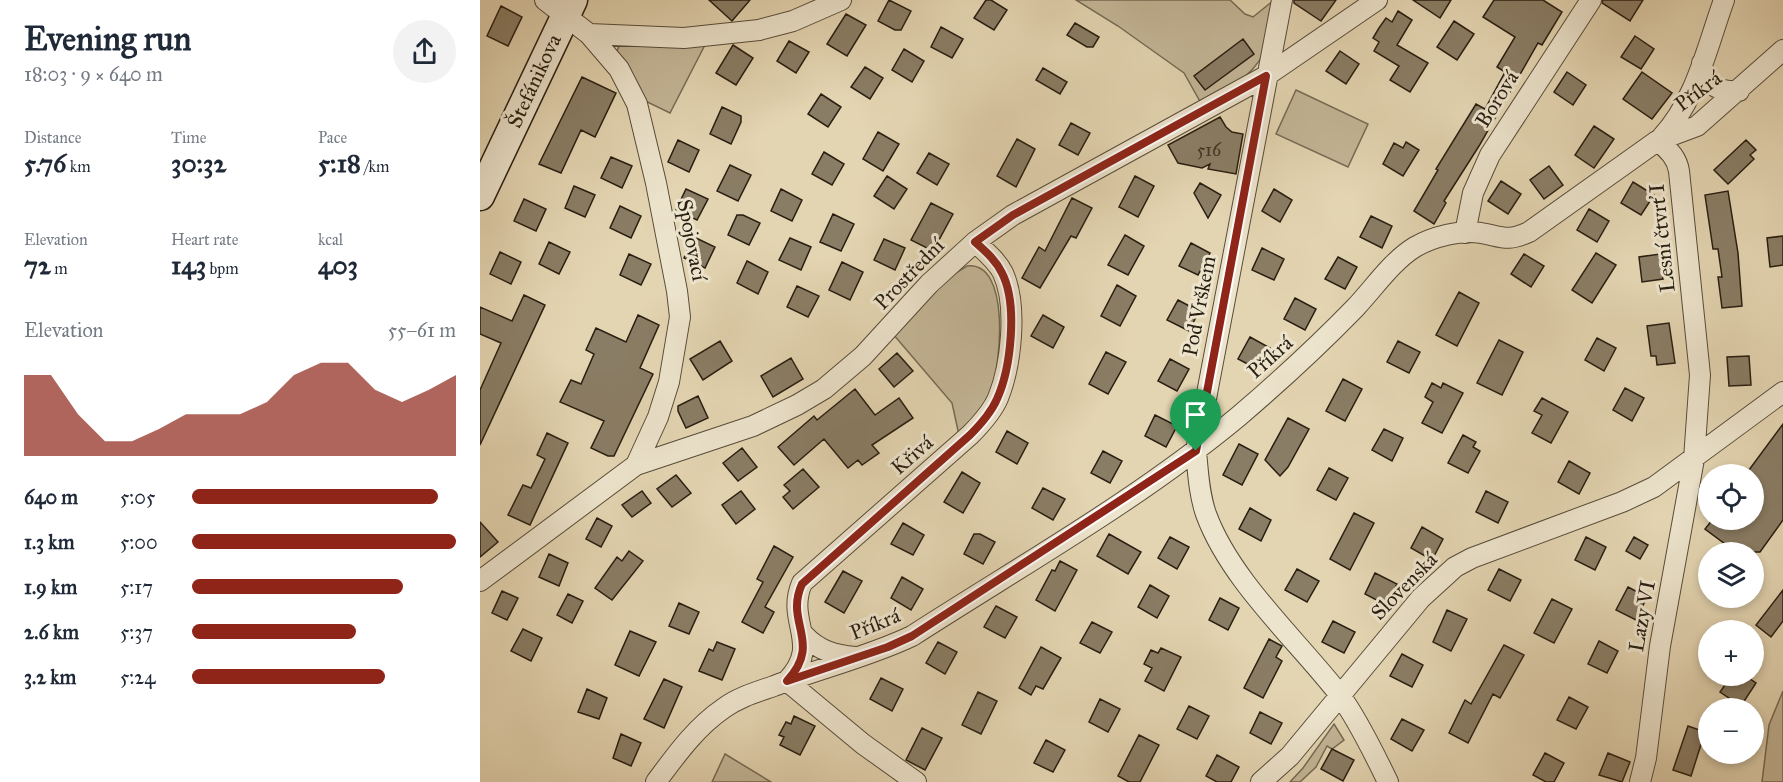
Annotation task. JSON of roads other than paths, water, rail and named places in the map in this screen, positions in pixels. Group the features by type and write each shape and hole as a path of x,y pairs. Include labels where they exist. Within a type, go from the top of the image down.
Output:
{"street":[{"path":"589,34 653,38 725,35 793,21 841,0"},
{"name":"Pod Vrškem","path":"1282,0 1196,451 1201,496 1218,542 1240,574 1340,697 1388,782"},
{"name":"Prostřední","path":"480,581 636,465 753,426 824,389 863,356 928,284 975,242 1013,215 1266,76 1377,0"},
{"name":"Borová","path":"1465,233 1473,193 1490,155 1591,0"},
{"path":"1657,141 1675,123 1686,103 1724,0"},
{"name":"Spojovací","path":"561,5 619,69 637,104 656,183 679,309 677,345 669,382 658,417 636,465"},
{"name":"Štefánikova","path":"480,196 561,5"},
{"name":"Příkrá","path":"656,782 681,748 725,706 787,681 888,647 912,636 1196,451 1317,347 1410,250 1423,243 1465,233 1482,233 1504,239 1529,232 1657,141 1697,126 1783,50"},
{"path":"1702,63 1708,83 1717,89 1738,91"},
{"name":"Lesní čtvrť I","path":"1657,141 1665,146 1677,162 1679,171 1700,375 1694,459"},
{"name":"Křivá","path":"787,681 799,664 804,635 797,618 796,605 802,584 970,435 986,418 997,400 1008,358 1010,328 1008,288 1002,272 975,242"},
{"name":"Slovenská","path":"1261,782 1290,756 1408,613 1438,580 1455,567 1481,554 1622,502 1654,487 1783,392"},
{"name":"Lazy VI","path":"1640,782 1646,758 1660,646 1694,459"},
{"path":"804,635 813,644 826,651 857,657"},
{"path":"787,681 863,744 916,782"}]}
